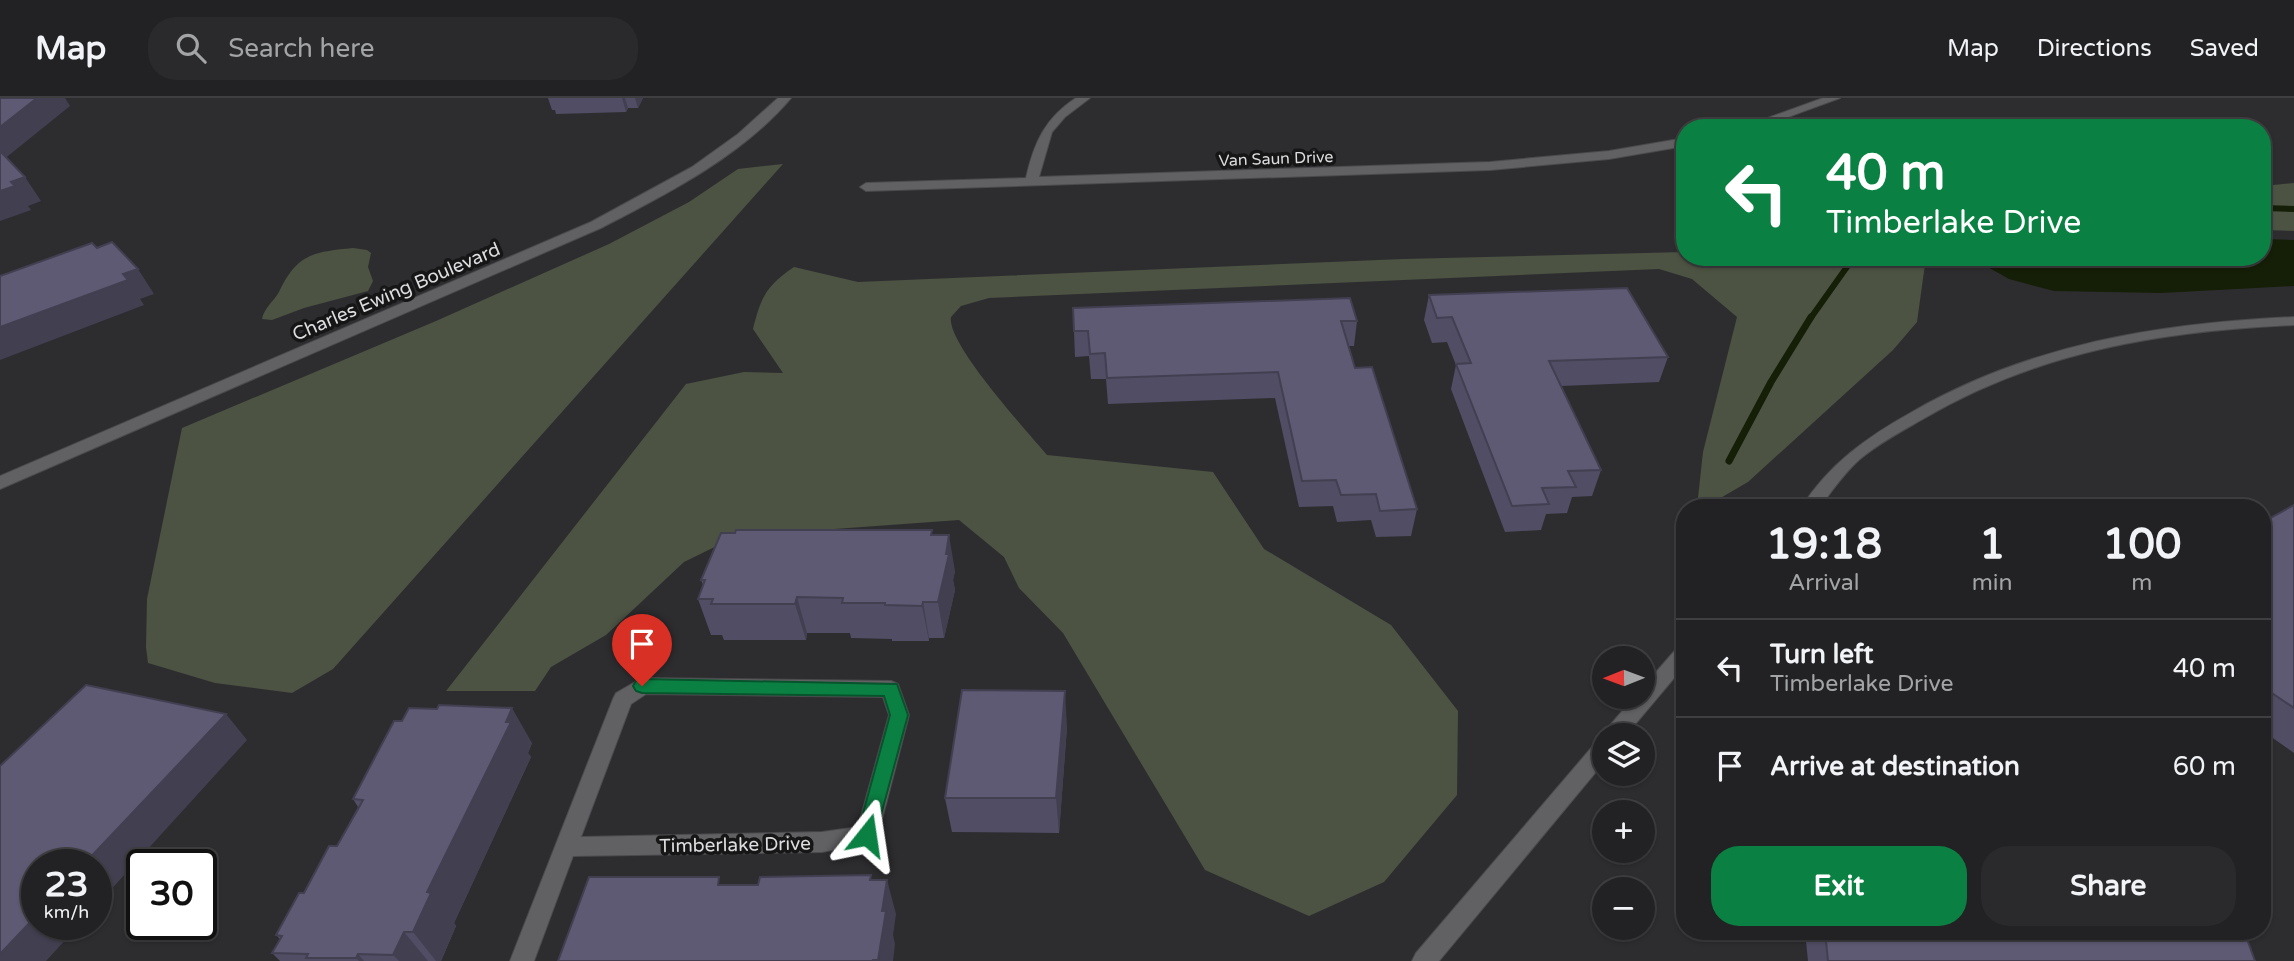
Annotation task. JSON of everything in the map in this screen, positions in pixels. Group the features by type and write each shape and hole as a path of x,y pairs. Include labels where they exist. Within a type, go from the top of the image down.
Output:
{"street":[{"name":"Charles Ewing Boulevard","path":"0,484 608,219 662,191 717,156 760,123 785,98"},
{"path":"1032,181 1039,143 1046,130 1056,117 1084,98"},
{"path":"1772,119 1834,98"},
{"name":"Van Saun Drive","path":"866,187 1490,166 1609,155 1676,144"},
{"path":"1817,499 1853,456 1936,402 2015,366 2070,349 2128,337 2190,328 2294,321"},
{"path":"1624,723 1676,663"},
{"name":"Timberlake Drive","path":"522,961 565,847 622,699 642,686 891,689 899,715 867,835 822,842 565,847"},
{"path":"1424,961 1592,761"}],"shaded area":[{"path":"783,164 333,669 292,693 215,683 148,663 147,599 182,428 436,321 609,244 689,202 738,169"},
{"path":"2294,183 2294,231 2271,230 2271,185"},
{"path":"2271,239 2294,240 2294,286 2161,293 2054,291 2009,279 1986,266 2271,266"},
{"path":"353,248 371,253 368,267 373,281 368,291 304,308 272,320 262,319 286,279 300,262 327,251"},
{"path":"1676,252 1676,266 1925,266 1917,322 1893,350 1748,482 1719,499 1698,499 1703,452 1737,317 1692,279 1659,269 989,298 961,306 951,317 961,346 1007,408 1047,455 1213,472 1264,549 1391,625 1458,711 1457,795 1384,882 1309,916 1205,870 1063,633 1019,588 1004,557 959,520 737,536 684,562 606,635 551,667 535,691 446,691 686,384 744,372 783,373 753,329 766,293 794,267 858,282 1403,259"}],"building":[{"path":"0,98 37,98 0,127"},
{"path":"0,151 25,177 11,182 15,186 0,191"},
{"path":"112,242 138,269 123,274 128,280 0,327 0,276 92,243 97,248"},
{"path":"1627,288 1668,357 1549,361 1601,470 1568,471 1576,487 1542,488 1549,504 1512,506 1456,364 1471,363 1452,317 1437,318 1429,295"},
{"path":"1350,298 1357,321 1341,321 1355,368 1372,367 1417,509 1380,511 1376,494 1341,495 1336,480 1302,481 1278,372 1107,378 1105,353 1090,354 1088,331 1074,331 1073,308"},
{"path":"2294,505 2294,708 2271,692 2271,518"},
{"path":"736,530 932,530 931,535 949,535 946,554 949,554 938,602 923,602 922,606 885,605 842,603 843,598 797,597 795,604 711,604 713,599 698,599 705,580 701,580 721,533 735,533"},
{"path":"86,685 226,714 98,849 21,849 21,932 0,954 0,766"},
{"path":"962,690 1065,691 1056,798 945,798"},
{"path":"439,705 512,708 506,722 511,722 427,892 431,893 413,932 404,932 393,955 358,954 356,958 306,958 308,954 272,953 282,936 276,935 299,893 304,893 329,846 337,846 363,800 353,799 394,721 402,721 409,708 437,709"},
{"path":"871,875 870,880 887,880 882,911 886,911 878,960 558,961 589,877 719,877 718,885 758,885 760,877"},
{"path":"1826,940 2247,940 2255,961 1828,961"}],"waterway":[{"path":"2271,208 2294,209"},
{"path":"1810,319 1848,266"},
{"path":"1729,461 1771,382 1811,317"}],"route":[{"path":"642,686 891,689 899,715 867,835"}]}
